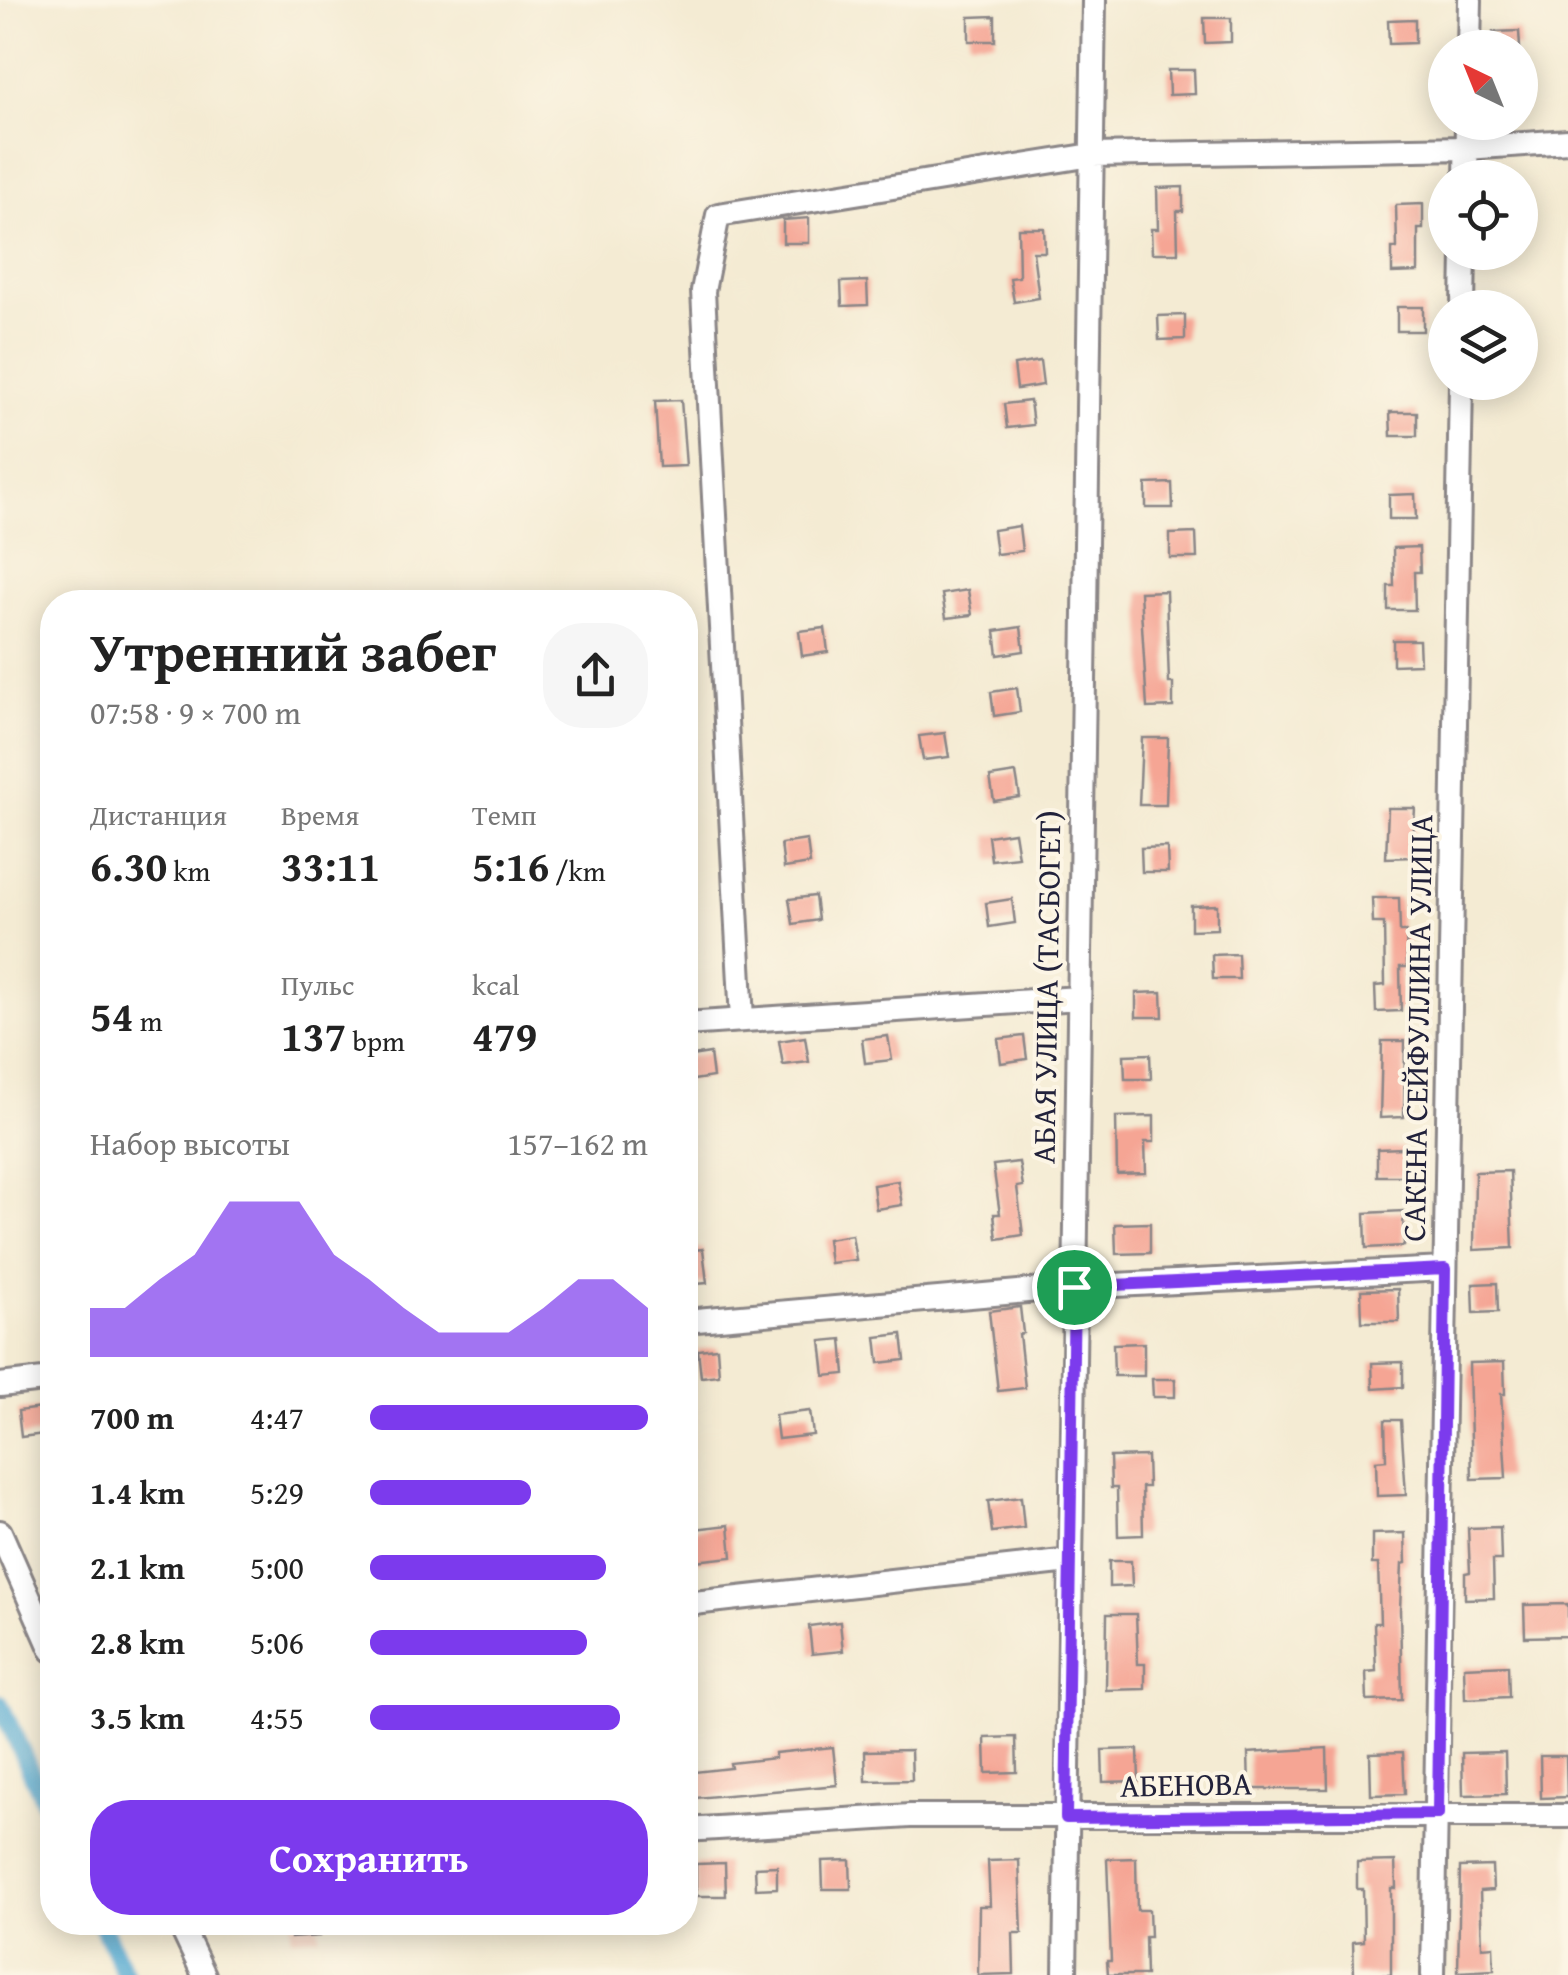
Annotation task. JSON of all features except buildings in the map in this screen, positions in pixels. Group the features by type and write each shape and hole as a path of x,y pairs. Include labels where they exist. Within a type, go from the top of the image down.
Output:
{"street":[{"name":"АБАЯ УЛИЦА (ТАСБОГЕТ)","path":"1065,1975 1094,0"},
{"path":"1469,30 1470,0"},
{"path":"1466,140 1466,160"},
{"path":"742,1020 702,291 718,215 1092,156 1466,148 1568,141"},
{"name":"САКЕНА СЕЙФУЛЛИНА УЛИЦА","path":"1433,1975 1461,400"},
{"path":"698,1023 1079,998"},
{"path":"698,1320 1074,1287 1445,1269"},
{"path":"0,1385 40,1380"},
{"path":"0,1532 40,1623"},
{"path":"698,1603 1070,1561"},
{"name":"АБЕНОВА","path":"698,1829 910,1816 1568,1816"},
{"path":"185,1935 204,1975"}],"waterway":[{"path":"0,1704 40,1792"},
{"path":"107,1935 125,1975"}],"route":[{"path":"1445,1269 1438,1814 1066,1818 1074,1287 1445,1269"}]}
